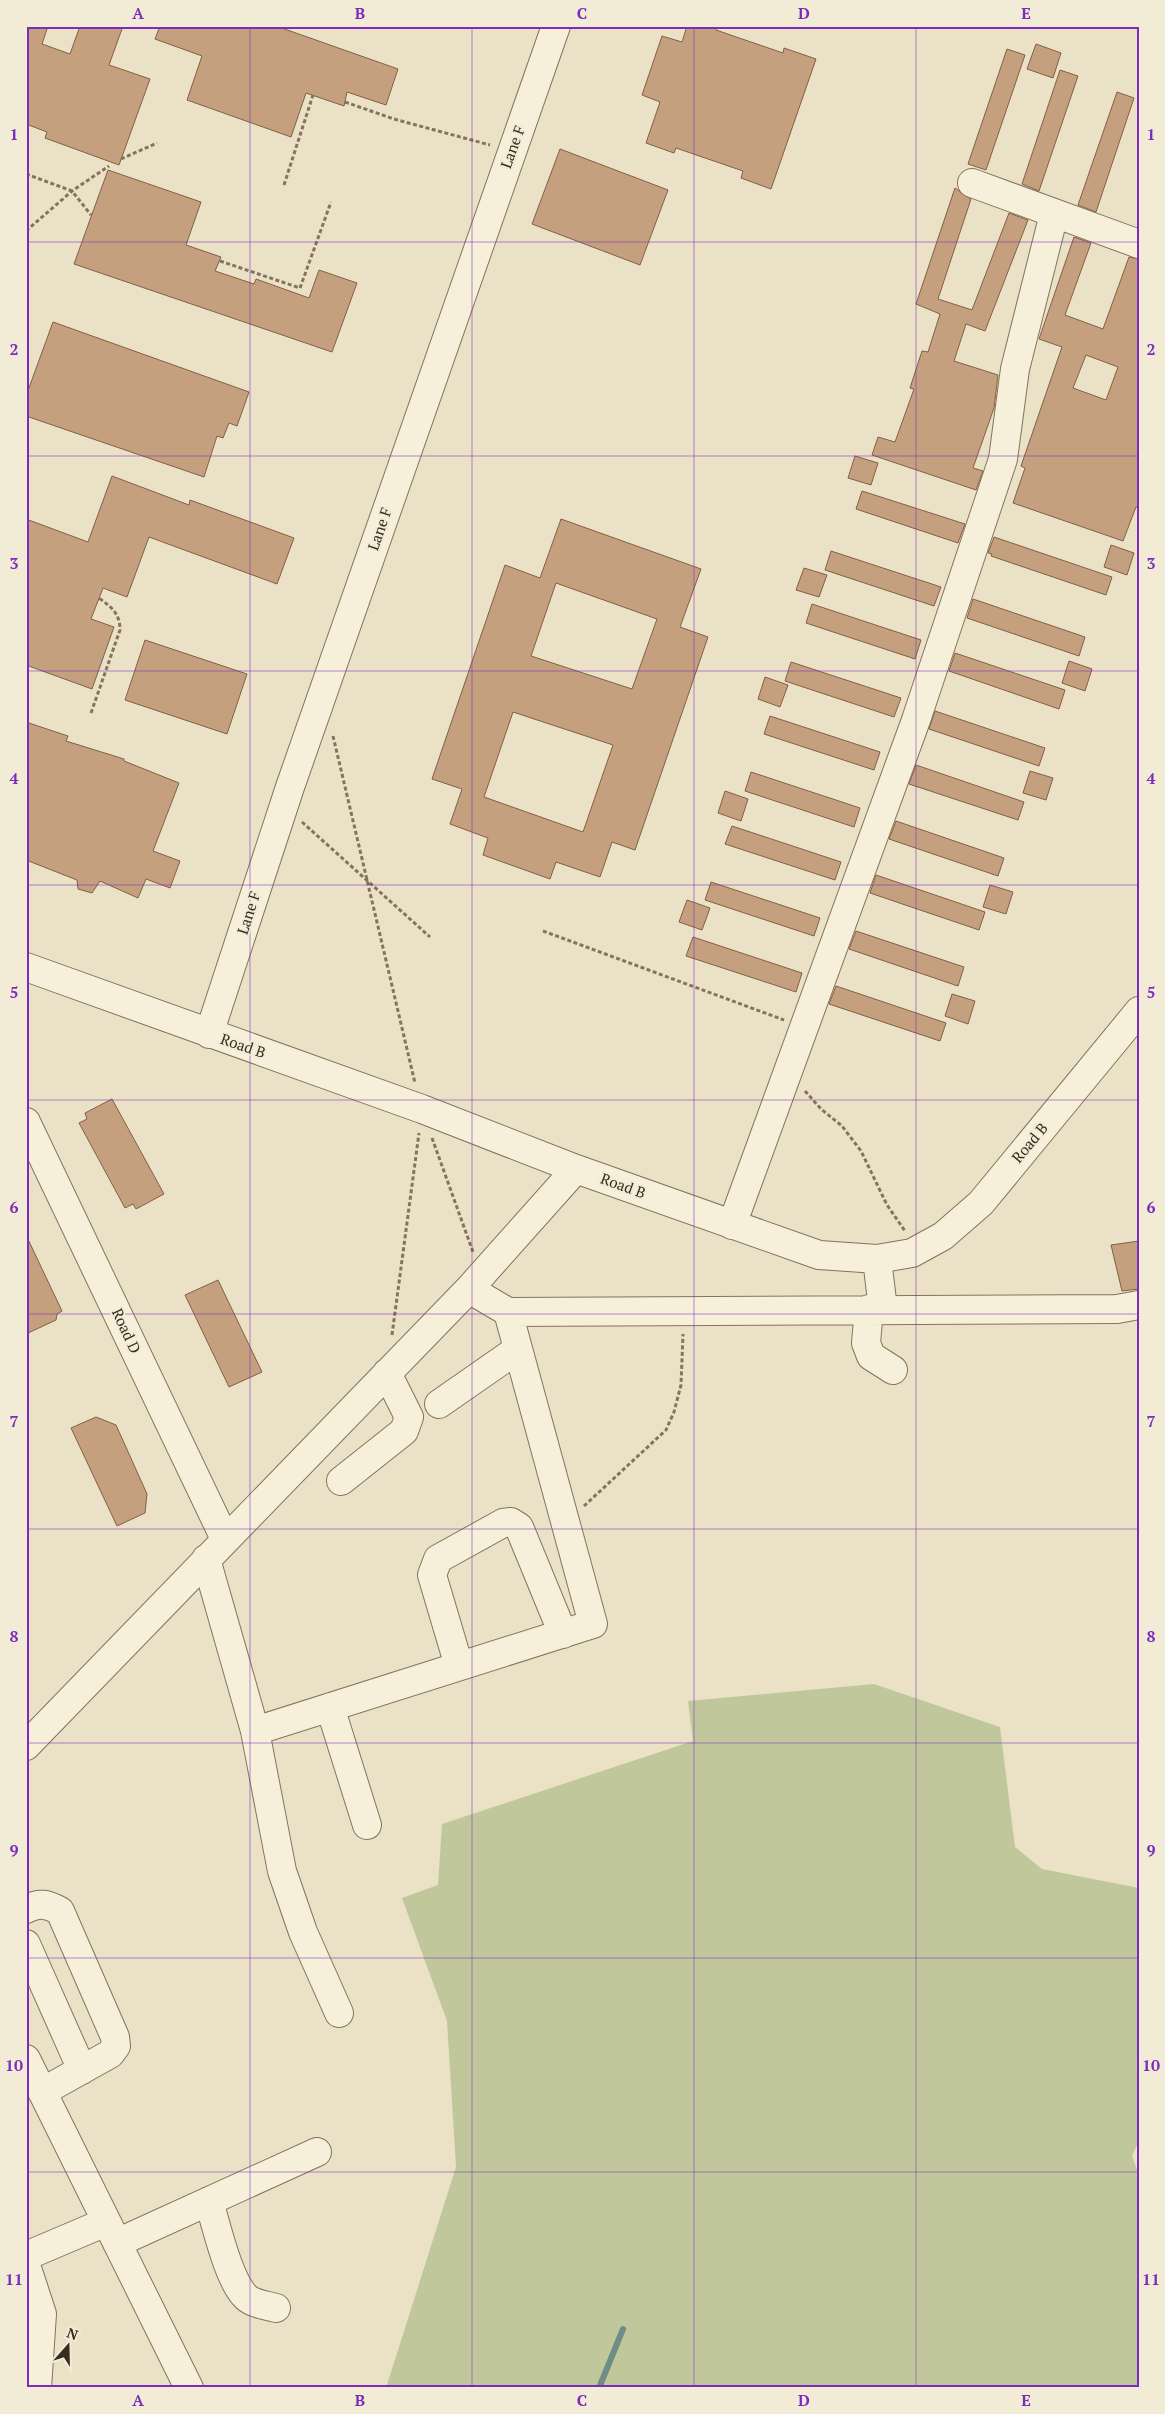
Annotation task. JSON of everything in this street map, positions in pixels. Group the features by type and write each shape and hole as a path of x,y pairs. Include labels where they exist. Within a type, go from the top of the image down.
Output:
{"street":[{"name":"Lane F","path":"209,1034 284,806 556,26"},
{"path":"972,182 1139,244"},
{"path":"732,1225 916,720 1003,459 1015,369 1054,214"},
{"name":"Road B","path":"26,967 422,1109 576,1169 819,1255 877,1258 916,1251 943,1236 981,1203 1139,1012"},
{"name":"Road D","path":"26,1122 225,1539"},
{"path":"26,1746 475,1282 576,1169"},
{"path":"877,1258 876,1309 866,1343 871,1356 894,1370"},
{"path":"255,1731 593,1624 508,1312 475,1282"},
{"path":"508,1312 1117,1309 1139,1306"},
{"path":"439,1404 518,1349"},
{"path":"341,1480 404,1431 408,1424 409,1417 387,1373"},
{"path":"459,1666 432,1575 438,1558 503,1523 511,1522 519,1527 562,1634"},
{"path":"206,1559 255,1731 282,1871 303,1932 339,2013"},
{"path":"330,1707 367,1825"},
{"path":"26,1908 38,1903 51,1906 60,1911 115,2038 116,2046 110,2054 82,2070 32,2074 190,2388"},
{"path":"26,1944 82,2070"},
{"path":"26,2256 209,2201 317,2152"},
{"path":"209,2201 231,2270 244,2296 256,2303 276,2308"},
{"path":"26,2266 42,2314 37,2388"}],"path":[{"path":"284,185 313,95"},
{"path":"345,102 394,119 512,151"},
{"path":"121,159 157,143"},
{"path":"26,231 72,191 109,166"},
{"path":"26,174 72,191 91,215"},
{"path":"220,261 300,288 331,202"},
{"path":"91,713 120,630 120,620 115,611 99,598"},
{"path":"332,733 422,1109 475,1282"},
{"path":"284,806 430,937"},
{"path":"543,931 804,1027"},
{"path":"789,1067 821,1109 842,1126 861,1151 887,1205 916,1251"},
{"path":"387,1373 422,1109"},
{"path":"565,1522 666,1430 674,1412 681,1385 685,1310"}],"green space":[{"path":"874,1684 1000,1727 1015,1847 1042,1869 1139,1888 1139,2141 1132,2156 1139,2175 1139,2388 386,2388 456,2167 447,2021 402,1898 438,1885 442,1824 693,1741 688,1701"}],"building":[{"path":"26,26 48,26 42,44 70,54 80,26 123,26 109,65 150,79 119,165 45,138 47,132 26,124"},
{"path":"160,26 276,26 398,69 386,105 347,92 344,106 306,93 291,137 187,100 202,56 155,39"},
{"path":"687,26 718,26 716,30 783,53 784,48 816,59 771,189 741,178 743,171 676,148 674,153 646,143 660,102 642,95 662,36 682,42"},
{"path":"1036,44 1061,53 1053,78 1027,69"},
{"path":"1007,49 1025,55 986,170 968,164"},
{"path":"1060,70 1078,76 1039,191 1022,184"},
{"path":"1117,92 1134,98 1096,212 1078,205"},
{"path":"560,149 668,190 640,265 532,224"},
{"path":"108,170 201,202 186,245 221,257 215,271 254,284 256,279 309,298 319,270 357,283 332,352 74,264"},
{"path":"955,188 971,199 938,299 972,310 1009,213 1028,220 985,331 966,324 954,361 998,375 994,408 973,468 983,471 976,490 872,455 878,437 895,442 914,389 910,388 922,351 928,352 940,314 916,304"},
{"path":"1074,237 1091,243 1065,315 1103,329 1129,257 1139,259 1139,508 1136,507 1123,541 1013,503 1025,468 1021,466 1062,347 1039,339","holes":["1086,355 1118,367 1106,400 1073,388"]},
{"path":"53,322 249,392 237,426 229,423 223,438 217,436 204,477 26,416 26,396"},
{"path":"855,456 878,463 871,485 848,478"},
{"path":"112,476 189,505 190,500 294,538 277,584 149,537 127,597 103,588 91,619 114,627 92,689 26,665 26,519 88,542"},
{"path":"862,491 965,524 958,543 856,509"},
{"path":"561,519 701,569 680,627 708,637 635,850 612,842 600,877 556,862 550,879 483,855 488,838 450,824 462,789 432,779 505,565 540,578","holes":["556,583 657,619 632,689 531,656","513,712 613,745 583,832 484,797"]},
{"path":"994,537 1112,577 1106,595 991,556 992,554 988,553"},
{"path":"1111,545 1134,553 1127,575 1104,567"},
{"path":"831,551 941,587 934,606 825,570"},
{"path":"804,568 827,575 819,597 796,590"},
{"path":"973,599 1085,637 1079,656 967,618"},
{"path":"812,604 921,640 915,659 806,623"},
{"path":"145,640 247,674 227,734 125,700"},
{"path":"955,653 1065,690 1059,709 949,671"},
{"path":"1069,661 1092,669 1085,691 1062,683"},
{"path":"791,662 901,698 894,717 785,681"},
{"path":"765,677 788,685 780,707 758,699"},
{"path":"935,711 1045,748 1039,766 929,729"},
{"path":"770,716 880,752 874,770 764,734"},
{"path":"26,722 68,736 66,741 124,759 124,761 179,783 153,851 180,861 170,888 146,879 138,898 100,881 92,893 78,889 77,880 26,860"},
{"path":"916,765 1024,802 1018,820 909,784"},
{"path":"1030,771 1053,778 1046,800 1023,793"},
{"path":"751,772 860,808 854,827 745,791"},
{"path":"725,791 748,799 741,821 718,813"},
{"path":"896,821 1004,858 998,876 889,839"},
{"path":"732,826 841,862 835,880 725,844"},
{"path":"876,875 985,912 979,930 870,893"},
{"path":"711,882 820,918 814,936 705,900"},
{"path":"990,885 1013,892 1006,914 983,907"},
{"path":"687,900 710,908 702,930 679,922"},
{"path":"856,931 964,967 958,986 849,949"},
{"path":"693,937 802,973 796,992 686,956"},
{"path":"836,986 946,1023 940,1041 829,1004"},
{"path":"952,994 975,1001 968,1024 945,1016"},
{"path":"112,1099 164,1194 136,1209 133,1204 125,1208 79,1123 87,1119 85,1113"},
{"path":"26,1235 62,1311 57,1314 56,1320 26,1334"},
{"path":"1139,1241 1139,1289 1122,1291 1111,1245"},
{"path":"218,1280 262,1372 229,1387 185,1295"},
{"path":"96,1417 116,1425 147,1494 145,1513 117,1526 71,1428"}],"waterway":[{"path":"599,2388 623,2329"}]}
